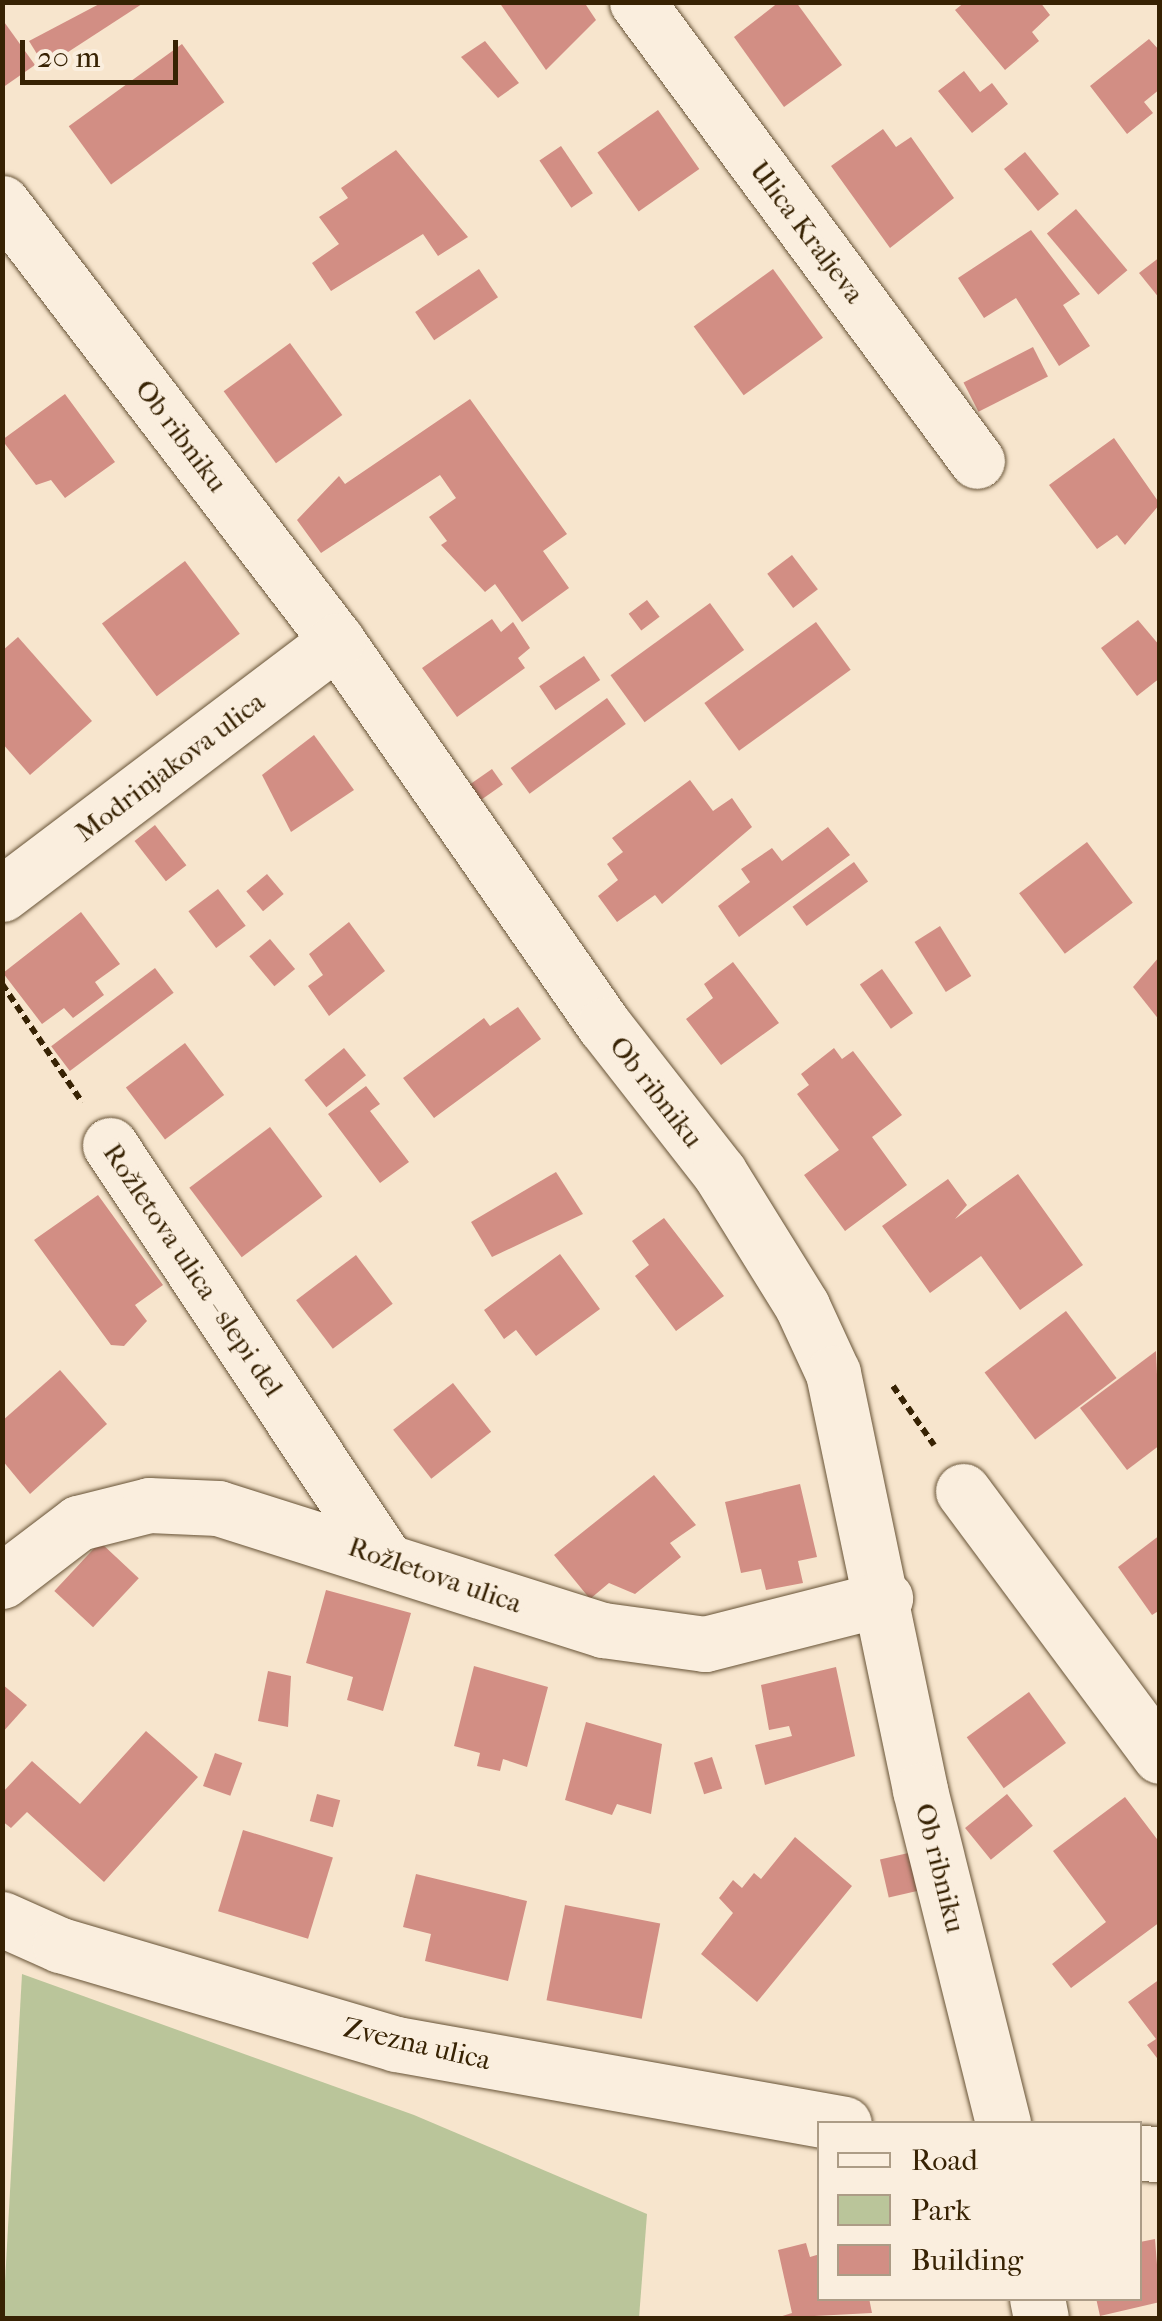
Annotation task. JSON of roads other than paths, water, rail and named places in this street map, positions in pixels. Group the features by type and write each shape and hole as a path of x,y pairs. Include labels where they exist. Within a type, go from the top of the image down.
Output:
{"street":[{"name":"Ulica Kraljeva","path":"638,2 977,461"},
{"name":"Ob ribniku","path":"2,202 337,641 782,1268 833,1373 885,1598 920,1790 1002,2121"},
{"name":"Modrinjakova ulica","path":"2,894 337,641"},
{"name":"Rožletova ulica - slepi del","path":"110,1145 383,1556"},
{"path":"964,1491 1160,1756"},
{"name":"Rožletova ulica","path":"2,1581 78,1523 149,1504 218,1508 383,1556 603,1630 705,1644 885,1598"},
{"name":"Zvezna ulica","path":"2,1920 60,1946 396,2044 827,2121"}]}
